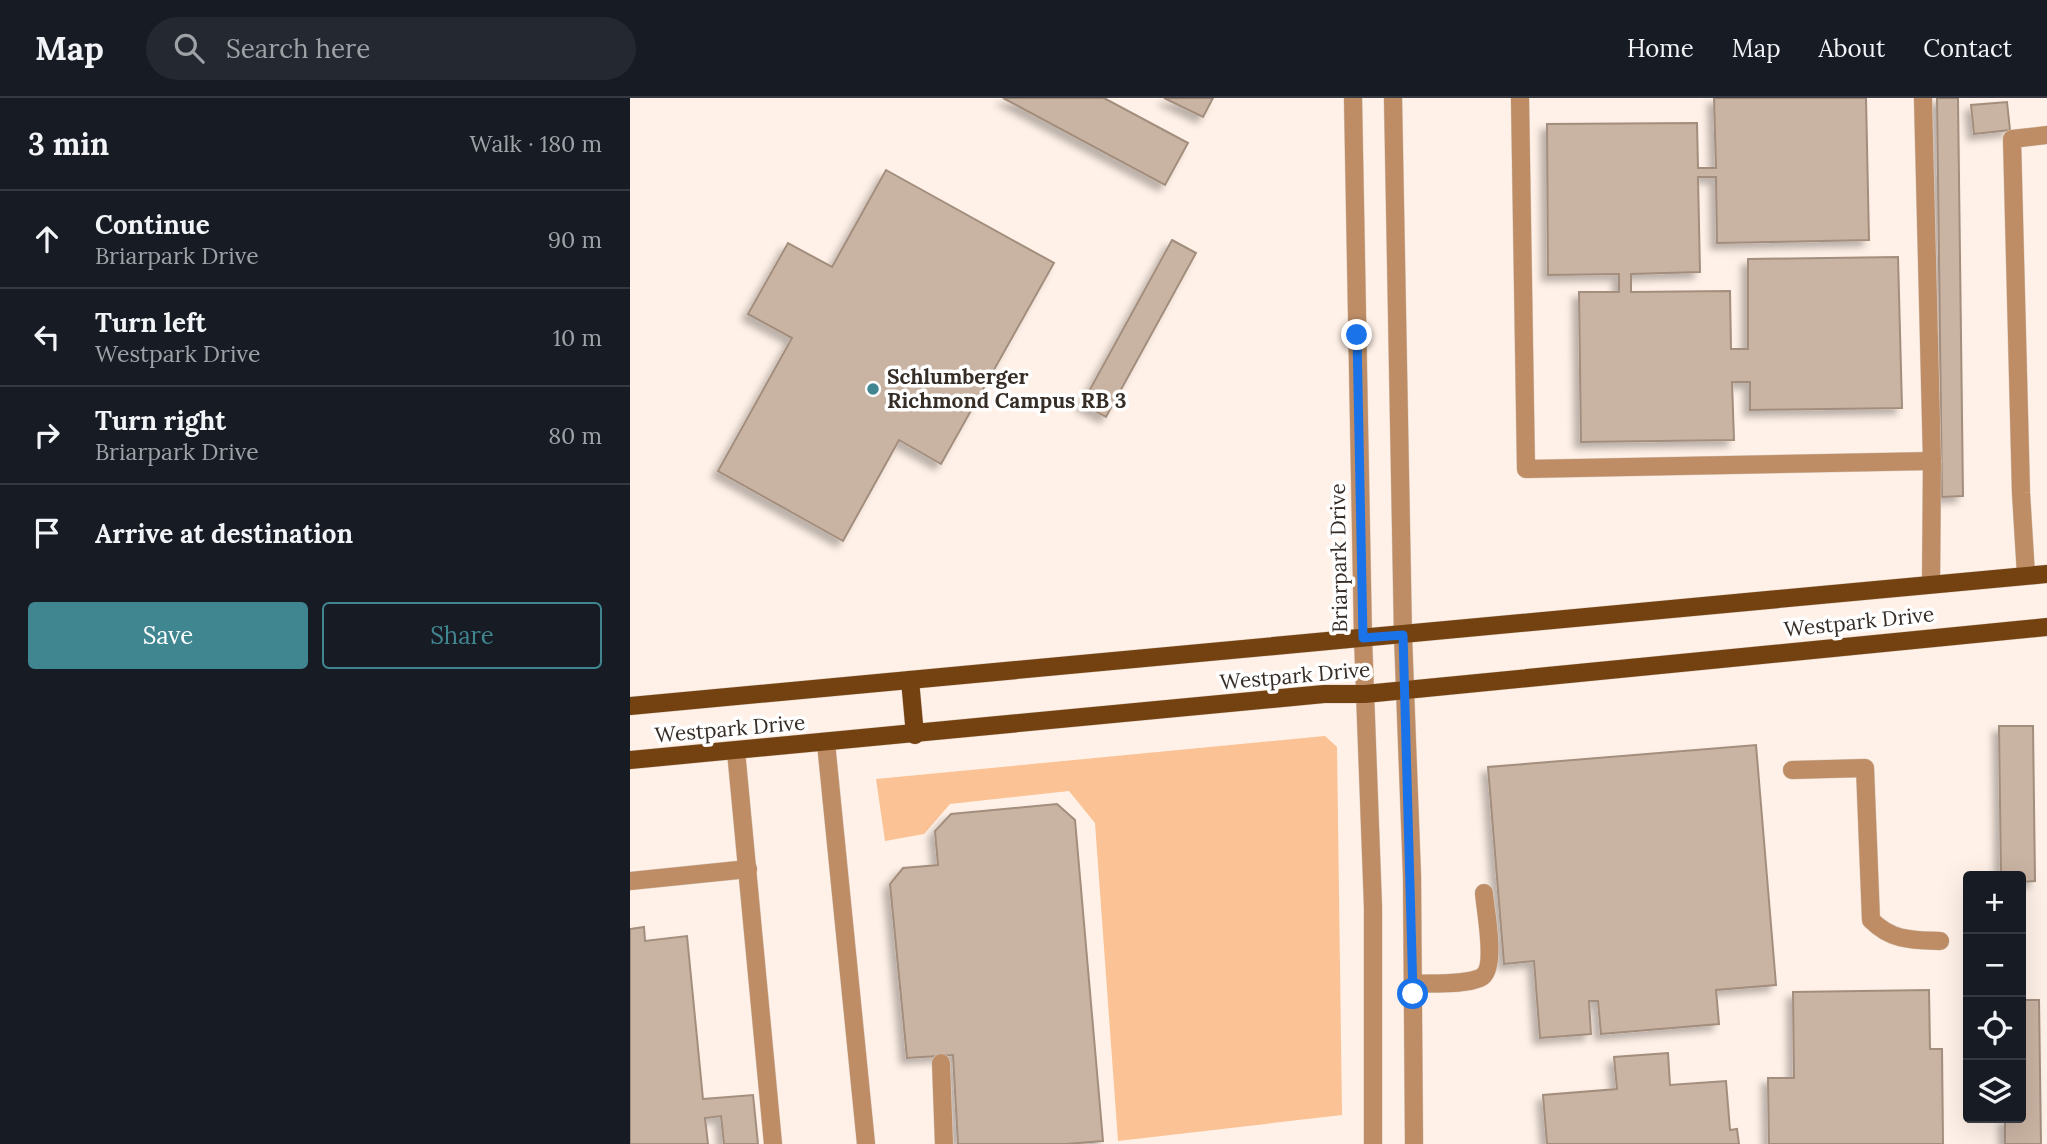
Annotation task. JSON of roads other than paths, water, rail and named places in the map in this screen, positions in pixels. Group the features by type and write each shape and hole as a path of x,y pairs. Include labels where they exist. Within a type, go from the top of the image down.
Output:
{"main road":[{"name":"Westpark Drive","path":"630,706 2047,574"},
{"name":"Westpark Drive","path":"630,761 1324,694 1365,694 2047,626"},
{"path":"910,680 915,735"}],"street":[{"name":"Briarpark Drive","path":"1353,98 1363,638 1373,907 1373,1144"},
{"path":"1393,98 1403,635 1413,984 1409,1143"},
{"path":"1520,98 1526,469 1931,461"},
{"path":"1923,98 1931,584"},
{"path":"2026,575 2021,492 2012,139 2047,135"},
{"path":"826,743 866,1144"},
{"path":"736,751 773,1144"},
{"path":"1792,770 1865,768 1871,920 1883,932 1905,939 1940,942"},
{"path":"630,881 748,869"},
{"path":"1413,984 1468,981 1483,978 1488,972 1490,957 1484,893"},
{"path":"941,1063 944,1144"}],"place":[{"name":"Schlumberger Richmond Campus RB 3","path":"873,389"}]}
